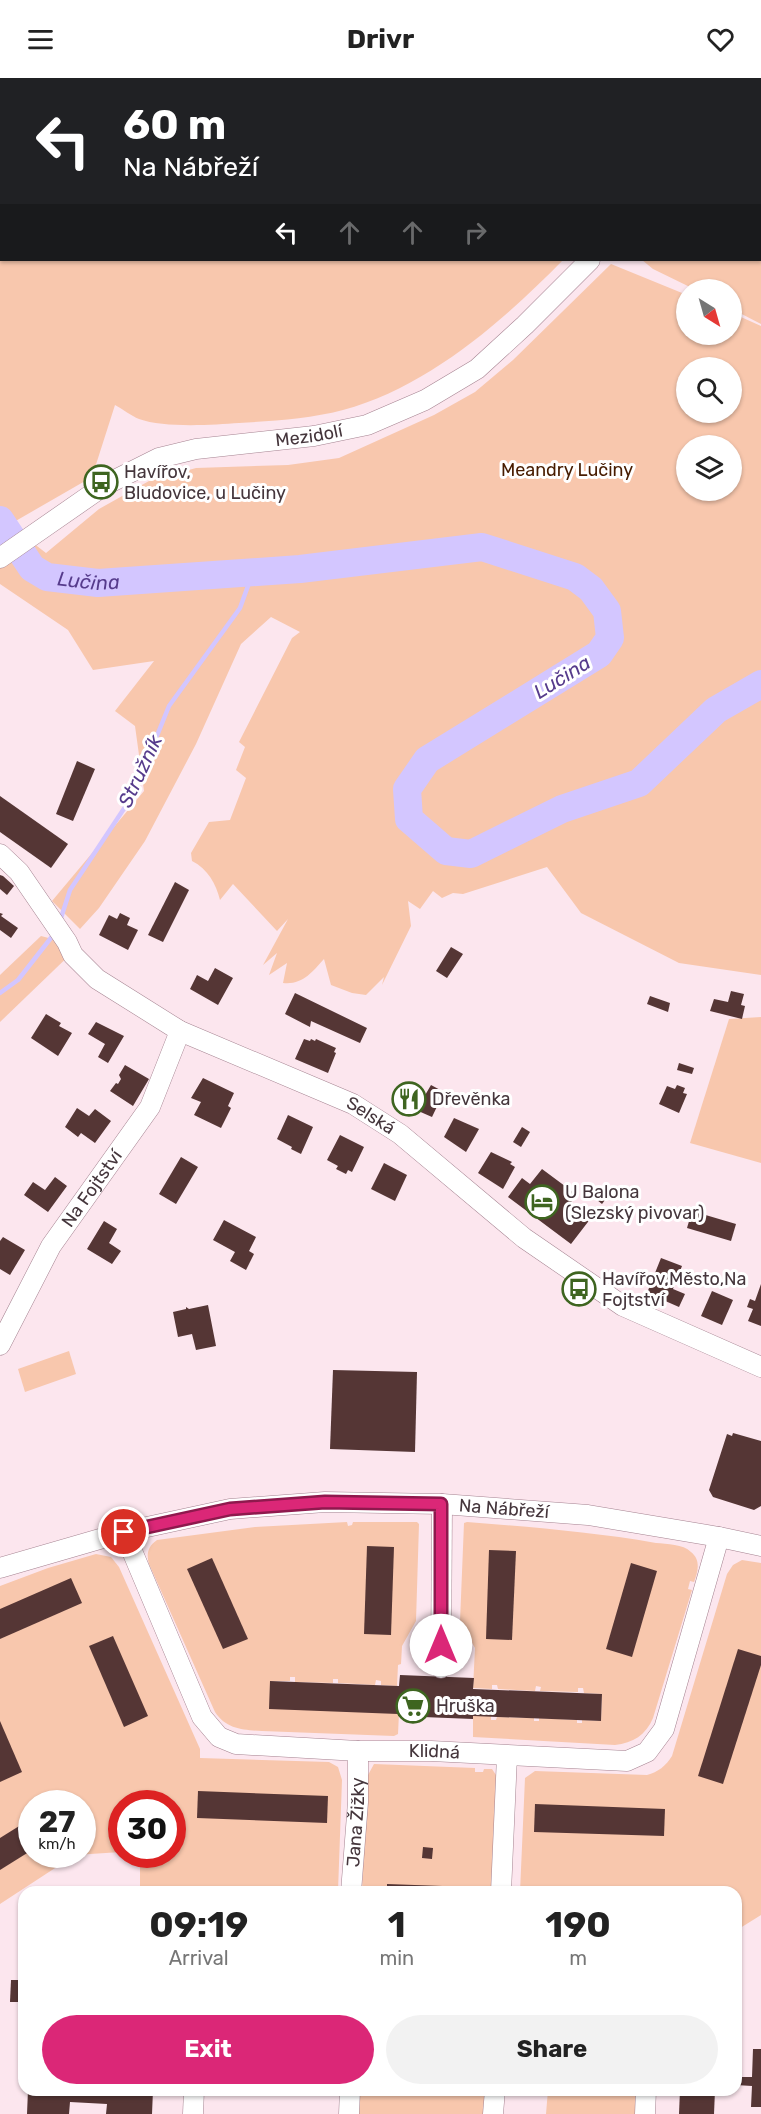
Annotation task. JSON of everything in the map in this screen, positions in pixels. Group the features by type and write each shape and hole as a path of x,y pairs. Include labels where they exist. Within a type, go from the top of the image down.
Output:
{"street":[{"name":"Mezidolí","path":"0,558 105,485 159,458 196,449 314,436 368,425 425,400 477,369 589,261"},
{"name":"Selská","path":"0,854 19,872 68,942 73,955 97,979 180,1030 353,1104 400,1134 524,1238 623,1306 761,1367"},
{"name":"Na Fojtství","path":"0,1345 51,1246 150,1107 180,1030"},
{"name":"Na Nábřeží","path":"0,1568 124,1532 230,1509 325,1502 441,1504 588,1515 761,1546"},
{"path":"441,1504 441,1668"},
{"name":"Klidná","path":"124,1532 202,1717 219,1737 236,1744 627,1761 647,1752 664,1729 719,1537"},
{"name":"Jana Žižky","path":"351,1886 358,1802 358,1751"},
{"path":"501,1886 507,1756"},
{"path":"193,2114 194,2096"},
{"path":"349,2114 350,2096"},
{"path":"493,2114 494,2096"},
{"path":"645,2114 646,2096"}],"green space":[{"path":"0,261 562,261 489,328 434,369 374,399 343,410 291,419 188,425 149,422 136,418 115,405 92,477 0,530"},
{"path":"643,261 761,261 761,324 742,314 742,279 676,280 653,269"},
{"name":"Meandry Lučiny","path":"611,264 676,291 676,345 742,345 742,317 761,326 761,975 679,963 581,913 547,867 463,894 453,893 442,898 433,891 420,909 408,901 411,926 382,985 384,977 366,995 352,993 331,985 324,959 306,977 296,982 283,983 287,963 269,975 277,953 263,965 288,919 277,931 233,884 220,900 216,888 203,868 192,861 191,853 209,822 230,820 246,778 236,770 245,747 239,742 292,638 300,632 271,617 241,644 196,744 145,841 99,908 80,929 52,901 144,791 135,726 115,711 154,661 93,670 68,630 0,584 0,568 33,543 46,553 99,509 149,481 196,468 288,465 339,458 434,415 475,392 513,360"},
{"path":"41,936 79,946 0,1022 0,975"},
{"path":"761,1017 761,1163 690,1143 729,1019"},
{"path":"69,1351 76,1374 25,1392 18,1369"},
{"path":"347,1522 348,1526 353,1522 417,1522 419,1524 416,1621 402,1646 397,1686 381,1685 381,1681 376,1680 375,1685 338,1683 338,1679 333,1679 333,1683 295,1682 295,1677 290,1677 290,1681 270,1681 270,1708 399,1713 398,1734 394,1736 262,1731 242,1729 224,1722 215,1712 149,1564 150,1548 157,1540 255,1527"},
{"path":"464,1523 585,1533 675,1545 688,1549 694,1555 698,1566 697,1574 694,1582 690,1581 688,1589 692,1590 653,1718 643,1733 633,1740 615,1745 473,1737 473,1716 491,1716 491,1720 496,1720 497,1717 534,1718 534,1721 539,1721 539,1718 577,1720 577,1723 582,1723 582,1720 601,1721 602,1694 584,1693 583,1688 578,1688 578,1692 540,1691 541,1687 536,1686 535,1691 498,1689 497,1685 492,1685 492,1689 473,1688 475,1648 460,1622"},
{"path":"96,1554 111,1557 119,1567 200,1749 200,1758 329,1762 338,1767 342,1780 338,1886 140,1886 140,1868 186,1868 186,1790 108,1790 108,1853 96,1854 96,1790 18,1790 18,1868 55,1868 28,1886 18,1886 18,1892 0,1904 0,1586 48,1568"},
{"path":"742,1560 761,1563 761,1915 742,1927 742,1886 520,1886 525,1778 535,1771 647,1775 664,1766 672,1756 727,1574 733,1565"},
{"path":"374,1764 475,1768 475,1772 492,1769 498,1778 495,1886 362,1886 368,1775"},
{"path":"353,2096 486,2096 485,2114 352,2114"},
{"path":"548,2096 642,2096 640,2114 546,2114"}],"building":[{"path":"77,761 95,769 73,821 56,814"},
{"path":"0,796 68,844 51,868 0,832"},
{"path":"0,875 14,886 7,895 0,889"},
{"path":"175,882 189,890 163,942 148,935"},
{"path":"0,913 18,928 11,938 0,930"},
{"path":"120,913 130,918 127,925 138,930 128,950 99,935 109,915 117,919"},
{"path":"451,947 463,954 447,978 436,971"},
{"path":"215,968 233,978 218,1005 190,989 197,975 208,981"},
{"path":"731,991 744,994 741,1005 745,1006 742,1019 710,1011 714,999 728,1002"},
{"path":"295,993 367,1028 360,1043 311,1021 310,1027 285,1014"},
{"path":"650,996 670,1003 668,1012 647,1004"},
{"path":"46,1014 61,1023 59,1026 72,1033 58,1056 31,1038"},
{"path":"96,1022 124,1036 108,1063 98,1057 105,1044 88,1034"},
{"path":"304,1039 315,1041 316,1039 336,1048 328,1073 295,1059"},
{"path":"679,1063 694,1068 692,1074 677,1070"},
{"path":"125,1065 149,1079 133,1106 110,1091 121,1079 119,1075"},
{"path":"203,1078 234,1093 228,1106 231,1108 221,1128 194,1115 201,1102 191,1098"},
{"path":"431,1085 444,1092 432,1117 400,1103 407,1088 424,1097"},
{"path":"677,1085 685,1088 683,1093 687,1094 679,1113 659,1104 667,1086 675,1089"},
{"path":"77,1108 89,1116 95,1109 111,1121 95,1143 81,1133 78,1137 65,1127"},
{"path":"288,1115 313,1127 301,1154 277,1139"},
{"path":"454,1118 479,1129 466,1152 444,1137"},
{"path":"522,1127 530,1132 521,1147 513,1142"},
{"path":"340,1135 364,1147 352,1172 348,1170 346,1174 336,1169 338,1166 327,1160"},
{"path":"491,1152 512,1162 510,1164 515,1167 503,1189 478,1173"},
{"path":"181,1157 198,1167 176,1204 159,1194"},
{"path":"384,1163 407,1175 395,1201 371,1189"},
{"path":"542,1169 577,1195 571,1202 591,1218 571,1244 508,1197 522,1178 530,1184"},
{"path":"55,1177 67,1186 48,1212 24,1195 33,1182 45,1190"},
{"path":"598,1188 608,1196 602,1204 591,1195"},
{"path":"692,1211 736,1224 731,1241 687,1228"},
{"path":"224,1220 256,1237 249,1251 254,1254 246,1270 230,1261 235,1252 213,1240"},
{"path":"104,1221 117,1229 109,1243 121,1251 112,1264 87,1249"},
{"path":"3,1237 25,1250 10,1275 0,1269 0,1241"},
{"path":"661,1258 682,1266 673,1289 685,1294 679,1307 647,1293"},
{"path":"761,1284 761,1326 748,1321 753,1309 747,1307 750,1299 755,1301"},
{"path":"712,1291 733,1300 722,1325 701,1316"},
{"path":"208,1305 216,1346 196,1350 192,1334 178,1337 173,1312 186,1309 186,1307 189,1309"},
{"path":"333,1370 417,1372 415,1452 330,1449"},
{"path":"733,1433 761,1441 761,1506 754,1510 713,1497 709,1490 727,1434 732,1436"},
{"path":"367,1546 394,1547 391,1635 364,1634"},
{"path":"489,1550 516,1551 512,1640 486,1639"},
{"path":"212,1558 248,1639 223,1649 187,1569"},
{"path":"631,1563 657,1571 632,1657 606,1649"},
{"path":"71,1578 82,1603 0,1639 0,1609"},
{"path":"113,1636 148,1716 124,1727 89,1646"},
{"path":"738,1649 761,1656 761,1665 723,1784 698,1776"},
{"path":"400,1675 474,1678 473,1689 602,1694 601,1721 473,1716 473,1719 269,1709 270,1681 399,1686"},
{"path":"0,1721 22,1772 0,1782"},
{"path":"198,1791 328,1796 327,1823 197,1818"},
{"path":"535,1804 665,1809 664,1836 534,1832"},
{"path":"18,1827 18,1859 0,1870 0,1838"},
{"path":"423,1847 433,1848 432,1859 422,1858"},
{"path":"387,1884 442,1886 387,1886"},
{"path":"11,1980 18,1980 18,2002 10,2002"},
{"path":"753,2049 761,2049 761,2107 751,2107 752,2086 742,2085 742,2077 752,2077"},
{"path":"28,2096 153,2096 152,2114 106,2114 107,2104 70,2102 69,2114 27,2114"},
{"path":"680,2096 715,2096 714,2114 679,2114"}],"waterway":[{"name":"Lučina","path":"0,520 32,568 47,577 98,583 300,569 482,547 575,577 591,589 607,611 610,638 599,654 427,760 407,789 409,819 446,851 471,854 562,809 639,783 716,710 761,684"},
{"name":"Stružník","path":"60,921 70,890 133,795 169,706 240,608 253,572"},
{"name":"Stružník","path":"0,993 18,980 54,934"}],"place":[{"name":"Havířov, Bludovice, u Lučiny","path":"101,482"},
{"name":"Dřevěnka","path":"409,1099"},
{"name":"U Balona (Slezský pivovar)","path":"542,1202"},
{"name":"Havířov,Město,Na Fojtství","path":"579,1289"},
{"name":"Hruška","path":"413,1706"}],"route":[{"path":"124,1532 230,1509 325,1502 441,1504 441,1645"}]}
